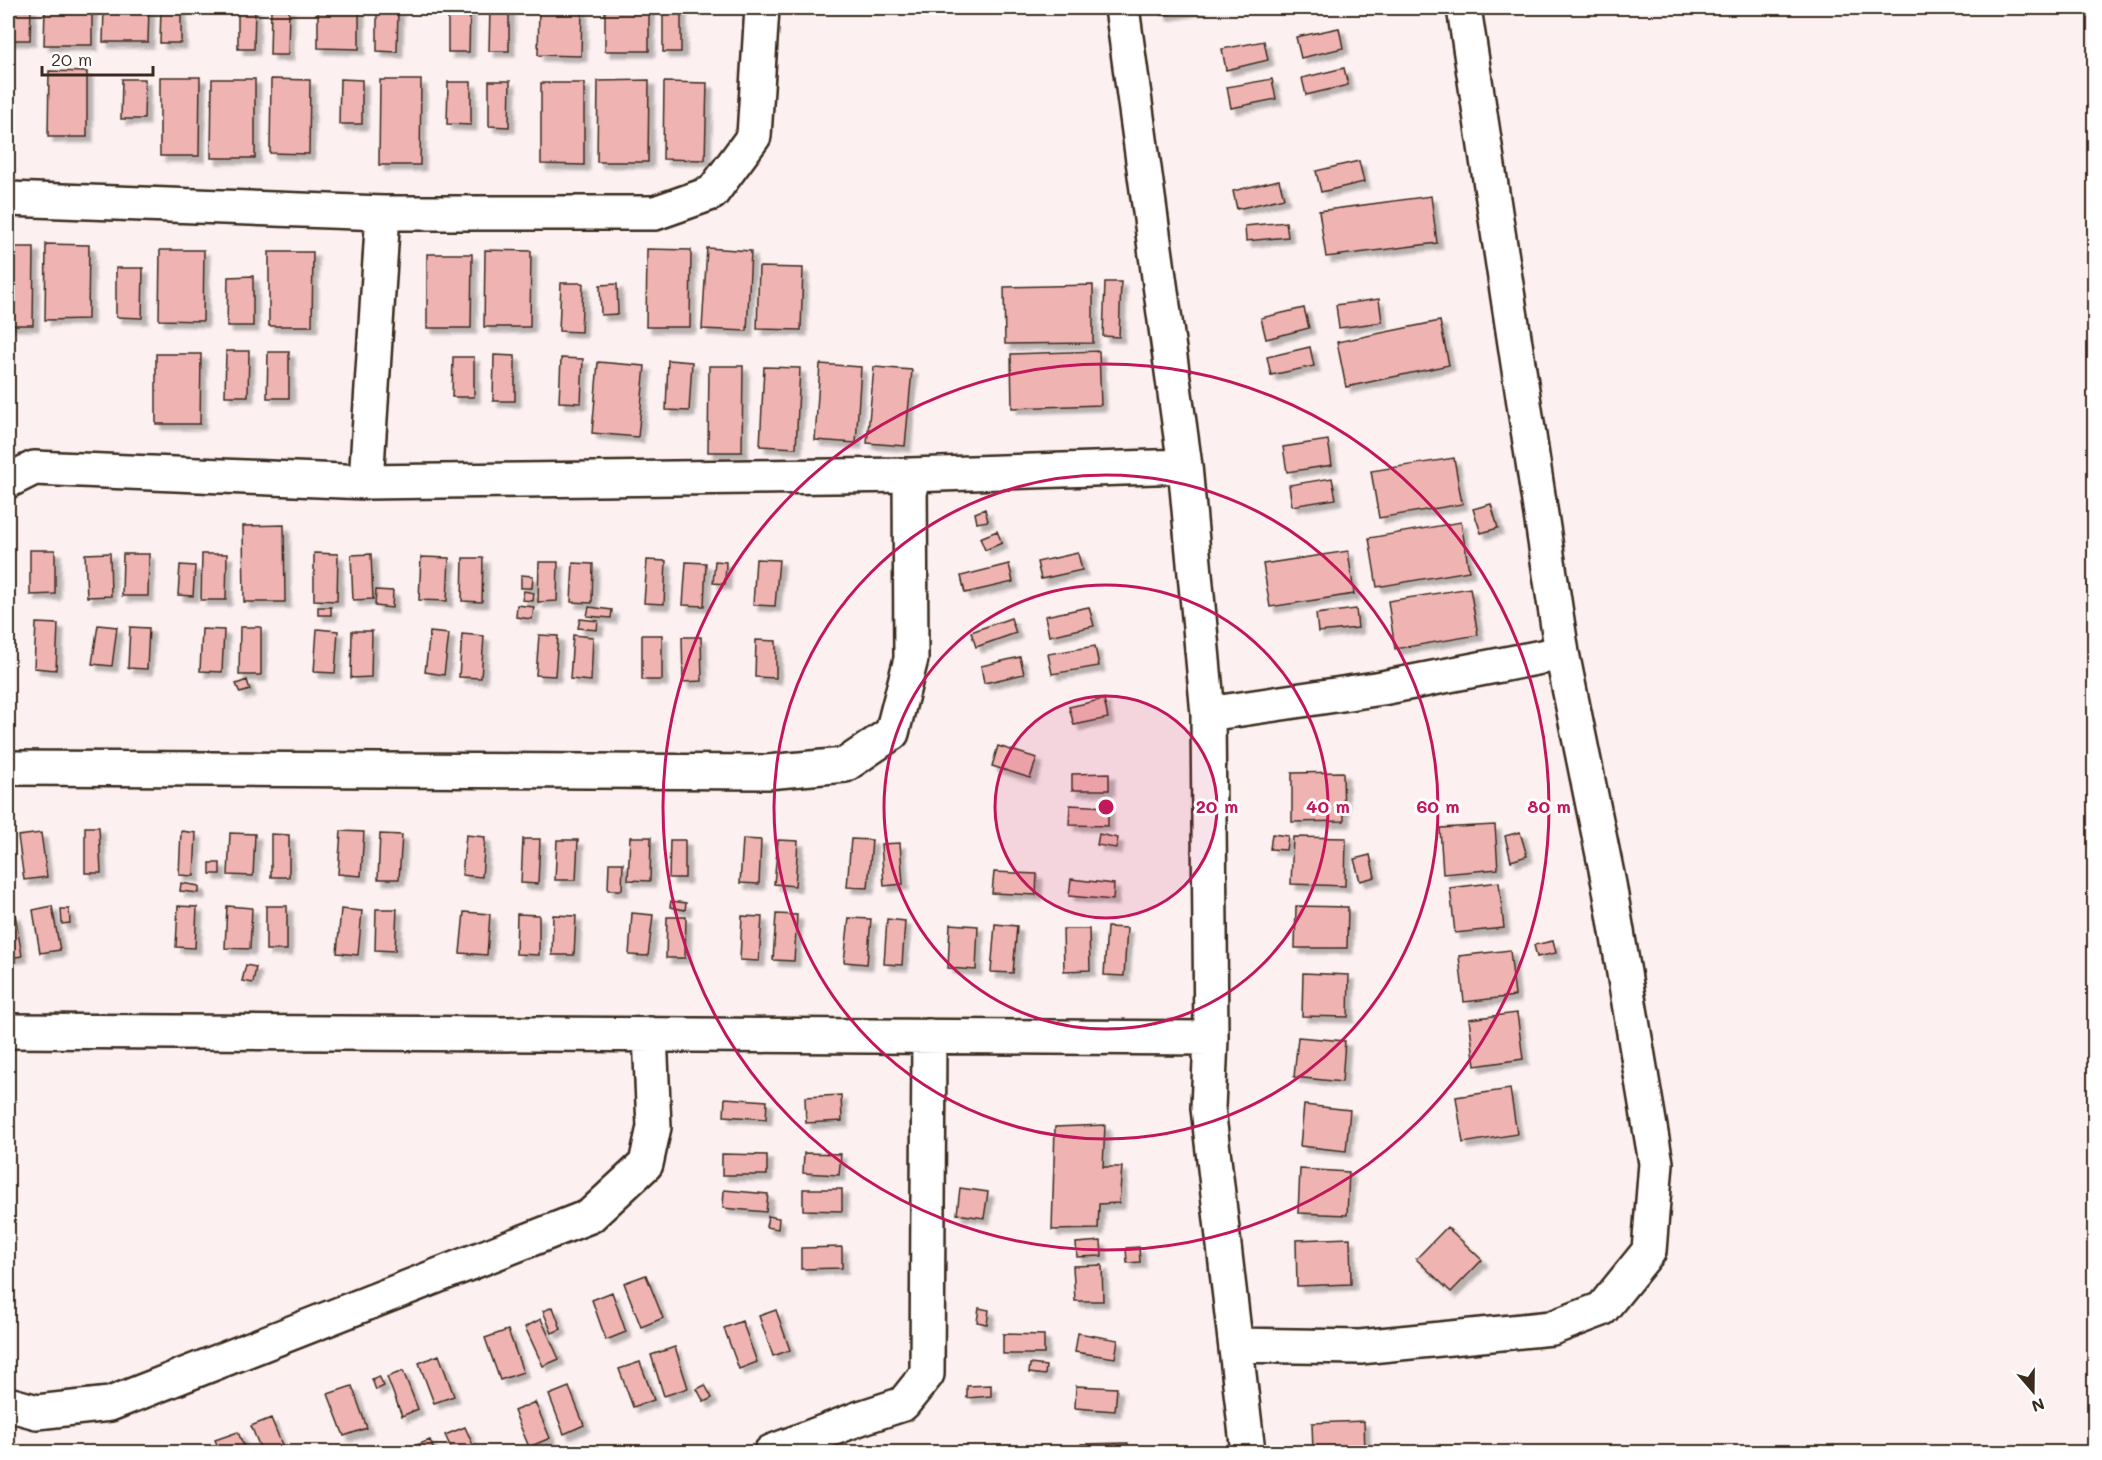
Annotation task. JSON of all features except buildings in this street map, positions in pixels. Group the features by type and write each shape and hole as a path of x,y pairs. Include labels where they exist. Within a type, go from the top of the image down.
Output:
{"street":[{"path":"8,199 383,213 655,213 712,192 754,136 762,8"},
{"path":"1122,8 1185,466 1208,714 1211,1038 1208,1108 1248,1452"},
{"path":"1236,1345 1360,1347 1552,1328 1602,1309 1649,1251 1656,1163 1610,884 1562,653 1464,8"},
{"path":"366,482 383,213"},
{"path":"8,481 34,468 366,482 910,475 1185,466"},
{"path":"8,768 767,772 845,765 892,733 911,659 910,475"},
{"path":"1208,714 1382,688 1562,653"},
{"path":"8,1031 1211,1038"},
{"path":"8,1404 37,1412 110,1404 590,1216 646,1164 654,1127 650,1034"},
{"path":"771,1452 903,1404 927,1374 929,1036"}]}
